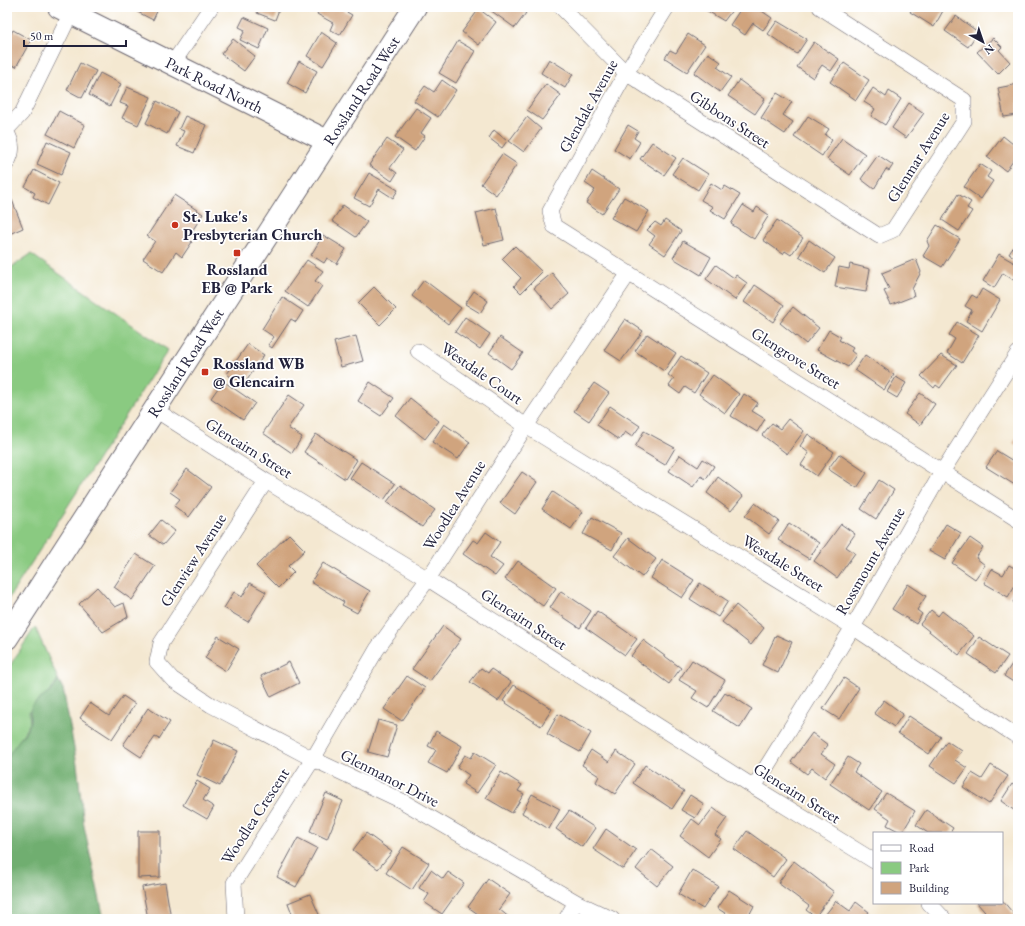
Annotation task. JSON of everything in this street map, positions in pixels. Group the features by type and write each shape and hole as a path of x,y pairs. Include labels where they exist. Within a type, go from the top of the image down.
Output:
{"main road":[{"name":"Rossland Road West","path":"7,638 415,7"},
{"name":"Park Road North","path":"65,10 327,141"}],"street":[{"path":"173,63 211,7"},
{"name":"Gibbons Street","path":"561,7 626,73 879,236 893,230"},
{"name":"Glendale Avenue","path":"554,226 550,210 626,73 666,7"},
{"name":"Glenmar Avenue","path":"820,7 964,100 964,121 893,230"},
{"path":"7,129 22,113 65,10"},
{"path":"7,133 12,146 11,154 7,163"},
{"name":"Glengrove Street","path":"554,226 1018,520"},
{"name":"Woodlea Avenue","path":"313,759 377,649 428,579 526,426 629,273"},
{"name":"Westdale Court","path":"418,351 526,426"},
{"name":"Rossmount Avenue","path":"754,787 853,627 942,472 1018,353"},
{"name":"Glencairn Street","path":"154,409 266,481 428,579 754,787 873,860"},
{"name":"Westdale Street","path":"526,426 853,627 1018,737"},
{"name":"Glenview Avenue","path":"158,662 161,643 266,481"},
{"name":"Glenmanor Drive","path":"158,662 172,679 211,705 313,759 402,801 576,902 612,919"},
{"name":"Woodlea Crescent","path":"236,919 234,883 313,759"},
{"path":"566,919 576,902"},
{"path":"930,904 944,919"}],"green space":[{"path":"31,254 168,350 7,601 7,270"},
{"path":"35,627 58,679 52,689 42,700 36,703 29,712 30,723 7,760 7,670"},
{"path":"58,679 63,689 77,764 84,826 104,919 7,919 7,760 12,750 28,728 30,723 31,707 54,688"}],"building":[{"path":"128,7 159,7 153,20"},
{"path":"259,7 280,7 275,20 257,13"},
{"path":"321,7 338,7 352,15 340,35 330,30 333,23 317,14"},
{"path":"486,7 517,7 526,13 515,28"},
{"path":"607,7 617,7 614,11"},
{"path":"701,7 731,7 733,9 724,21"},
{"path":"742,7 756,7 772,18 763,30 753,23 745,35 730,25"},
{"path":"913,7 941,7 944,9 934,27 910,12"},
{"path":"479,9 496,22 479,45 462,32"},
{"path":"956,16 978,32 968,47 945,31"},
{"path":"244,17 268,28 259,49 240,40 245,30 239,27"},
{"path":"777,21 807,39 797,54 768,34"},
{"path":"13,30 31,40 16,67 7,62 7,41"},
{"path":"321,32 337,43 323,66 307,56"},
{"path":"688,34 705,45 687,72 665,58 670,50 676,53"},
{"path":"993,38 1002,47 999,50 1010,62 998,74 977,52"},
{"path":"233,39 255,56 244,71 221,54"},
{"path":"458,41 475,51 456,83 439,73"},
{"path":"814,42 839,59 831,71 822,65 813,78 797,67"},
{"path":"708,53 721,62 717,67 731,77 720,92 694,73"},
{"path":"549,59 573,74 565,88 541,73"},
{"path":"299,61 317,71 305,93 287,83"},
{"path":"80,63 96,71 82,98 67,90"},
{"path":"844,63 869,80 856,100 830,82"},
{"path":"100,73 121,84 110,106 89,95"},
{"path":"442,80 456,90 438,117 414,101 425,86 434,92"},
{"path":"739,80 765,99 755,114 728,96"},
{"path":"546,84 561,95 542,120 527,110"},
{"path":"1018,84 1018,115 1004,117 998,88"},
{"path":"127,87 151,97 138,125 122,118 128,106 120,103"},
{"path":"873,88 886,97 889,91 901,99 885,125 871,116 875,109 864,102"},
{"path":"777,93 792,102 783,115 793,122 785,134 761,118"},
{"path":"157,101 178,112 167,134 146,123"},
{"path":"909,103 924,113 906,138 892,128"},
{"path":"416,108 431,118 421,133 425,136 415,151 395,137"},
{"path":"59,111 85,125 74,148 47,134"},
{"path":"185,116 206,125 194,153 177,146 184,131 179,129"},
{"path":"808,116 829,129 825,135 832,140 822,156 794,137"},
{"path":"527,117 541,129 524,152 509,141"},
{"path":"628,125 638,131 634,138 640,142 630,159 614,149"},
{"path":"494,130 507,141 502,148 489,138"},
{"path":"1003,136 1018,148 1018,154 1006,171 987,157"},
{"path":"842,138 865,154 850,175 827,159"},
{"path":"387,139 403,150 390,168 397,173 392,181 369,165"},
{"path":"47,141 71,152 61,175 37,164"},
{"path":"652,142 676,158 664,175 640,159"},
{"path":"502,154 517,164 496,195 481,184"},
{"path":"878,155 893,165 889,171 886,169 874,189 861,179"},
{"path":"683,158 708,174 698,190 672,174"},
{"path":"980,164 991,171 987,177 993,181 981,199 964,187"},
{"path":"34,170 59,183 48,205 33,197 35,193 25,187"},
{"path":"592,171 619,189 602,214 586,203 595,190 585,183"},
{"path":"369,173 398,190 393,198 379,189 369,206 354,198"},
{"path":"711,183 722,190 725,186 740,195 725,219 710,210 713,207 701,200"},
{"path":"958,194 971,202 967,208 972,211 959,231 942,220"},
{"name":"St. Luke's Presbyterian Church","path":"174,195 203,214 187,239 192,242 182,257 176,252 163,272 143,259 155,241 147,236"},
{"path":"624,197 649,211 636,232 611,218"},
{"path":"12,200 23,228 7,235 7,202"},
{"path":"343,205 367,222 356,237 332,221"},
{"path":"743,205 754,212 757,207 769,215 754,239 731,224"},
{"path":"496,208 504,240 484,245 476,213"},
{"path":"665,220 681,231 665,255 649,244 655,236 647,230 655,222 661,226"},
{"path":"777,220 803,238 791,255 785,251 783,254 763,240"},
{"path":"937,225 960,239 942,267 923,256 929,246 927,241"},
{"path":"323,235 346,249 337,264 327,258 324,263 311,255"},
{"path":"809,240 835,258 825,273 799,256"},
{"path":"1018,240 1018,259 1009,254"},
{"path":"683,241 711,257 701,275 673,258"},
{"path":"515,246 542,272 521,293 514,286 521,278 502,259"},
{"path":"999,254 1018,265 1018,277 1015,281 1003,273 994,288 983,281"},
{"path":"916,259 921,272 912,289 914,296 891,305 884,291 889,289 882,273"},
{"path":"307,260 323,271 315,281 322,286 308,307 285,291"},
{"path":"850,264 870,269 866,292 835,287 839,267 849,269"},
{"path":"716,265 734,278 736,275 747,283 735,300 706,279"},
{"path":"552,273 569,294 552,309 534,288"},
{"path":"424,280 461,308 448,324 412,296"},
{"path":"755,285 784,305 773,322 744,302"},
{"path":"374,287 396,309 380,325 358,303"},
{"path":"982,289 1000,300 982,331 966,321 972,310 965,306 972,295 977,298"},
{"path":"474,291 488,301 480,313 465,304"},
{"path":"282,297 303,311 296,322 291,319 272,348 268,345 274,337 262,329"},
{"path":"793,307 819,328 806,344 780,323"},
{"path":"465,317 490,334 480,349 455,332"},
{"path":"625,319 643,331 621,361 604,350"},
{"path":"957,322 979,335 962,363 947,353 955,339 949,335"},
{"path":"829,330 841,337 839,340 853,348 851,351 856,355 848,367 817,350"},
{"path":"647,334 676,353 664,371 635,351"},
{"path":"356,336 363,361 341,367 334,342"},
{"path":"500,337 523,353 511,369 489,353"},
{"path":"248,344 264,355 243,386 227,374"},
{"path":"865,355 894,375 884,390 855,370"},
{"path":"941,355 957,365 940,388 936,385 934,388 921,376"},
{"path":"681,356 707,373 694,393 685,387 680,394 669,386 674,379 668,375"},
{"path":"713,375 739,394 725,413 699,394"},
{"path":"896,377 906,383 897,398 887,392"},
{"path":"223,381 255,403 243,420 211,398"},
{"path":"370,382 394,398 381,416 358,401"},
{"path":"594,383 609,393 589,421 574,411"},
{"path":"920,393 935,404 920,425 905,414"},
{"path":"744,394 758,403 752,411 765,419 757,432 731,416"},
{"path":"289,395 304,405 288,428 302,437 292,453 263,433"},
{"path":"410,398 439,421 425,439 396,416"},
{"path":"610,406 640,426 632,437 625,432 619,440 597,425"},
{"path":"788,419 804,431 787,454 762,435 772,423 780,429"},
{"path":"444,424 470,442 458,459 432,442"},
{"path":"644,431 675,448 665,465 635,447"},
{"path":"316,434 357,460 345,479 304,452"},
{"path":"808,434 834,452 817,476 801,465 809,453 800,446"},
{"path":"1018,435 1018,446 1013,443"},
{"path":"997,451 1018,464 1018,487 986,467"},
{"path":"839,454 867,473 857,488 828,469"},
{"path":"680,455 698,467 703,459 714,466 706,479 701,476 693,487 669,471"},
{"path":"361,462 395,484 384,500 350,478"},
{"path":"187,469 211,487 189,517 174,506 180,499 170,492"},
{"path":"522,472 537,482 515,514 500,503"},
{"path":"718,477 743,496 731,511 707,493"},
{"path":"879,480 894,490 876,519 861,509"},
{"path":"400,485 435,510 422,527 387,502"},
{"path":"553,492 583,512 571,529 542,509"},
{"path":"755,503 779,521 769,534 745,516"},
{"path":"592,517 621,533 612,550 583,534"},
{"path":"161,520 175,531 163,545 149,535"},
{"path":"789,523 819,543 809,559 778,540"},
{"path":"841,524 855,534 846,547 855,553 837,578 814,561"},
{"path":"946,524 961,533 945,560 929,551"},
{"path":"486,532 500,542 490,557 503,566 495,576 463,554 473,540 478,543"},
{"path":"289,534 305,550 288,566 294,572 278,588 256,566"},
{"path":"628,538 656,559 642,577 614,556"},
{"path":"970,538 983,547 976,558 985,565 975,579 952,563"},
{"path":"136,554 155,566 132,600 114,587"},
{"path":"662,560 694,580 682,598 651,578"},
{"path":"518,561 556,588 543,606 505,579"},
{"path":"323,563 370,591 357,613 342,605 344,602 311,582"},
{"path":"1009,565 1018,570 1018,580 1008,597 984,583 992,569 1003,575"},
{"path":"250,583 266,592 248,622 224,608 234,592 242,597"},
{"path":"700,583 728,601 718,617 690,599"},
{"path":"908,584 926,596 917,610 922,614 916,624 892,609"},
{"path":"97,587 115,607 124,603 128,617 103,632 79,604"},
{"path":"561,591 591,611 580,628 550,608"},
{"path":"1018,594 1018,606 1013,602"},
{"path":"736,605 764,628 751,645 722,622"},
{"path":"931,610 938,616 942,611 974,636 959,655 920,624"},
{"path":"597,611 637,639 625,655 586,628"},
{"path":"443,626 461,639 430,681 412,669"},
{"path":"776,635 792,642 778,673 762,665"},
{"path":"218,636 239,649 226,671 205,658"},
{"path":"979,637 1008,656 996,673 968,654"},
{"path":"643,640 681,668 669,684 631,656"},
{"path":"692,660 725,680 708,708 692,698 697,691 679,680"},
{"path":"1014,661 1018,664 1018,685 1004,676"},
{"path":"289,662 299,683 271,697 261,676"},
{"path":"481,668 488,673 491,669 511,682 498,701 470,682"},
{"path":"407,676 425,688 402,721 384,709"},
{"path":"844,678 859,688 839,719 823,709"},
{"path":"514,685 552,709 541,726 503,701"},
{"path":"725,693 752,709 740,728 713,711"},
{"path":"123,696 135,704 112,739 80,718 90,703 109,716"},
{"path":"884,700 903,714 894,727 874,713"},
{"path":"148,708 170,722 159,739 155,737 141,757 123,745"},
{"path":"558,714 591,733 580,752 547,734"},
{"path":"909,716 941,737 929,754 898,733"},
{"path":"378,720 397,725 387,757 368,752"},
{"path":"436,731 462,746 447,773 428,763 436,750 428,746"},
{"path":"812,733 828,745 821,754 835,764 825,778 812,768 807,774 791,762"},
{"path":"214,740 238,751 220,786 197,775"},
{"path":"947,741 962,751 955,760 967,768 956,783 930,766"},
{"path":"591,750 609,762 616,751 635,764 615,794 596,782 599,776 582,765"},
{"path":"475,752 496,765 477,793 463,784 469,775 457,767 465,755 471,758"},
{"path":"848,757 859,764 854,772 882,792 869,810 830,784"},
{"path":"645,765 684,791 672,809 633,783"},
{"path":"991,765 1008,776 989,804 963,787 972,773 982,779"},
{"path":"501,772 522,785 518,791 524,794 512,813 486,798"},
{"path":"197,781 210,789 203,800 214,807 207,819 183,805"},
{"path":"1012,784 1018,788 1018,813 1001,801"},
{"path":"326,793 343,801 327,839 310,831"},
{"path":"886,793 915,811 903,832 900,832 887,825 890,819 875,809"},
{"path":"532,794 560,809 549,829 522,813"},
{"path":"690,795 704,804 695,818 681,810"},
{"path":"713,808 727,818 715,835 721,839 708,857 680,836 692,819 700,825"},
{"path":"926,810 953,828 951,832 926,832 916,825"},
{"path":"569,811 595,828 582,847 556,829"},
{"path":"606,829 636,850 623,869 593,849"},
{"path":"138,831 160,831 160,877 138,878"},
{"path":"747,831 786,859 773,877 734,849"},
{"path":"366,833 392,852 378,869 353,850"},
{"path":"298,838 317,848 296,887 277,877"},
{"path":"403,847 429,863 412,890 386,873"},
{"path":"651,849 673,866 657,886 636,869"},
{"path":"794,861 834,892 815,917 806,910 809,906 778,883"},
{"path":"431,870 443,879 448,872 464,883 442,914 424,902 429,894 419,888"},
{"path":"692,870 718,886 703,909 678,894"},
{"path":"488,879 510,894 499,909 511,919 485,919 468,907"},
{"path":"165,883 171,919 148,919 142,887"},
{"path":"729,890 754,906 747,919 734,919 717,908"},
{"path":"310,894 321,919 294,919 288,903"},
{"path":"836,901 850,911 856,902 869,912 863,919 822,919"},
{"path":"1003,901 1018,919 991,919 978,904 1003,904"}],"place":[{"name":"St. Luke's Presbyterian Church","path":"175,225"},
{"name":"Rossland EB @ Park","path":"237,253"},
{"name":"Rossland WB @ Glencairn","path":"205,372"}]}
